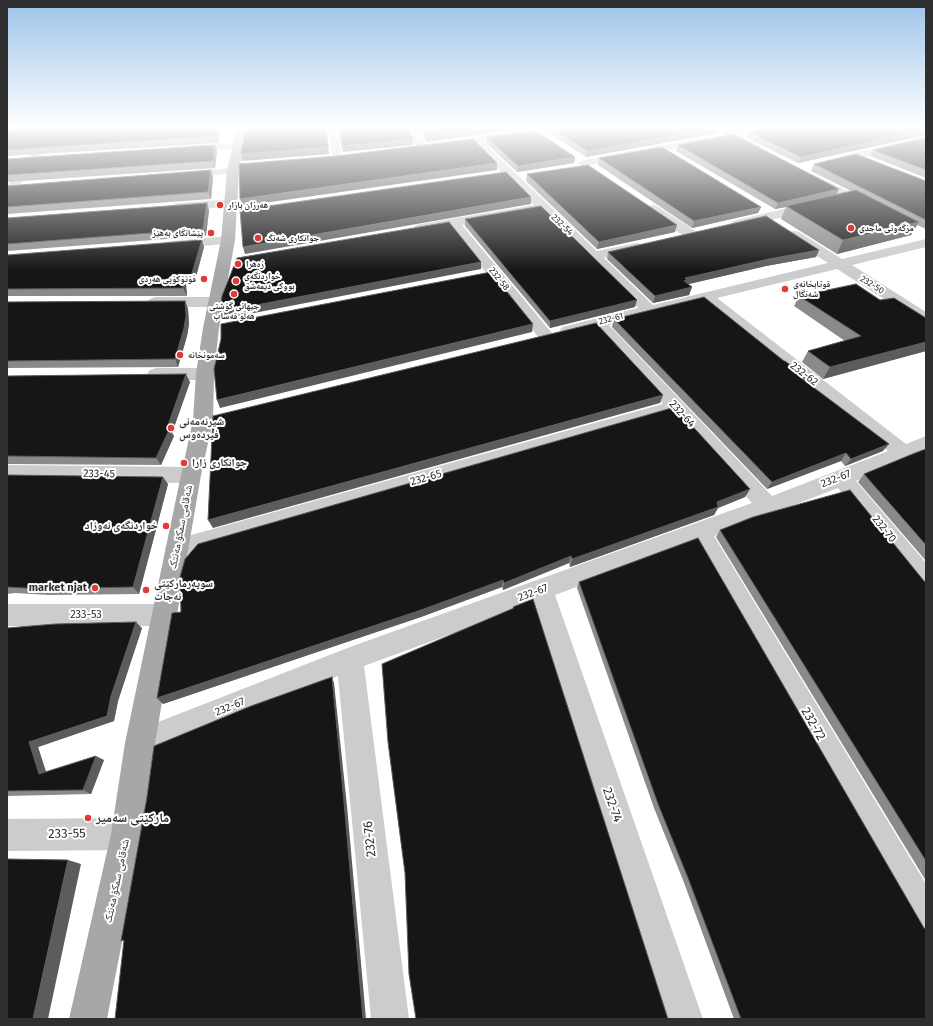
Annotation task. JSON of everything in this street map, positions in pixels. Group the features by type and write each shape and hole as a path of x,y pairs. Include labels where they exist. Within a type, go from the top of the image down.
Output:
{"main road":[{"name":"شەقامی سمکۆ مەنتک","path":"88,1019 127,834 140,743 176,548 191,475 211,418 205,374 219,327 216,302 230,255 237,175"}],"street":[{"path":"9,190 20,175"},
{"path":"493,175 529,176"},
{"name":"232-54","path":"511,175 649,310"},
{"path":"808,175 880,212"},
{"path":"9,190 28,186"},
{"path":"729,226 767,213 827,203 852,197"},
{"path":"646,204 690,234"},
{"path":"407,231 544,207"},
{"path":"170,208 234,209"},
{"name":"232-50","path":"767,213 839,264 926,319"},
{"name":"232-58","path":"454,223 494,273 538,337"},
{"path":"675,238 706,231"},
{"name":"232-61","path":"538,337 839,264 924,238"},
{"path":"594,256 646,244"},
{"path":"157,246 230,255"},
{"path":"478,276 494,273"},
{"name":"232-62","path":"705,297 903,452"},
{"path":"139,302 216,302"},
{"name":"232-64","path":"598,323 766,506"},
{"path":"142,374 205,374"},
{"name":"232-65","path":"176,548 676,407"},
{"name":"232-67","path":"140,743 350,659 541,591 700,532 842,478 926,443"},
{"name":"233-45","path":"7,473 191,475"},
{"name":"232-70","path":"842,478 926,580"},
{"name":"232-72","path":"700,532 926,916"},
{"name":"232-74","path":"541,591 684,1019"},
{"name":"233-53","path":"7,615 164,615"},
{"name":"232-76","path":"350,659 390,1019"},
{"name":"233-55","path":"7,835 127,834"}],"building":[{"path":"149,175 210,175 208,192 7,207 7,186"},
{"path":"239,175 412,175 240,199"},
{"path":"486,175 509,175 531,197 243,247 240,210"},
{"path":"528,175 603,175 677,225 599,242"},
{"path":"624,175 708,175 761,207 694,221"},
{"path":"730,175 812,175 839,189 778,203"},
{"path":"836,175 910,175 926,181 926,220"},
{"path":"856,190 919,222 843,240 786,206"},
{"path":"207,203 203,229 7,244 7,218"},
{"path":"541,206 637,300 550,321 465,219"},
{"path":"766,216 819,250 769,259 685,278 687,280 684,281 692,287 655,296 608,252"},
{"path":"449,222 481,262 220,312 222,296 237,258"},
{"path":"202,240 191,276 182,277 183,288 7,289 7,255"},
{"path":"491,272 533,324 217,400 214,369 221,339 221,324"},
{"path":"856,284 880,300 894,298 926,318 926,342 830,367 808,351 861,336 799,296"},
{"path":"704,297 806,377 801,378 889,444 851,459 846,453 772,482 614,319"},
{"path":"185,301 186,316 184,328 175,359 7,361 7,302"},
{"path":"596,323 663,395 208,520 213,416"},
{"path":"186,374 167,428 170,428 156,458 7,456 7,376"},
{"path":"675,407 750,489 717,502 718,507 572,559 571,556 504,583 503,580 421,610 157,698 172,613 181,612 180,577 185,559 198,544"},
{"path":"926,449 926,545 864,474"},
{"path":"7,475 163,477 133,587 42,589 7,587"},
{"path":"850,490 926,582 926,861 720,530 753,517"},
{"path":"698,538 924,928 926,929 926,1019 741,1019 688,878 658,804 579,582"},
{"path":"533,599 668,1019 416,1019 409,974 405,873 388,742 382,664"},
{"path":"136,622 111,696 107,716 29,742 39,774 96,756 83,790 7,791 7,628 55,624"},
{"path":"332,677 363,1019 115,1019 124,940 121,941 147,797 154,746 251,706"},
{"path":"7,859 68,860 33,1019 7,1019"}],"place":[{"name":"هەرزان بازاڕ","path":"220,205"},
{"name":"مزگەوتی ماجدی","path":"851,228"},
{"name":"پێشانگای بەهێز","path":"211,233"},
{"name":"جوانکاری شەنگ","path":"258,238"},
{"name":"زەهرا","path":"238,264"},
{"name":"فۆتۆکۆپی هەردی","path":"204,279"},
{"name":"خواردنگەی بووکی دیمەشق","path":"236,281"},
{"name":"قوتابخانەی شەنگال","path":"785,289"},
{"name":"جیهانی گۆشتی هەڵۆ قەساب","path":"234,294"},
{"name":"سەمونخانە","path":"180,355"},
{"name":"شیرنەمەنی فیردەوس","path":"171,428"},
{"name":"جوانکاری زارا","path":"184,463"},
{"name":"خواردنگەی نەوزاد","path":"166,526"},
{"name":"market njat","path":"95,588"},
{"name":"سوپەرمارکێتی نەجات","path":"146,590"},
{"name":"مارکێتی سەمیر","path":"88,818"}]}
